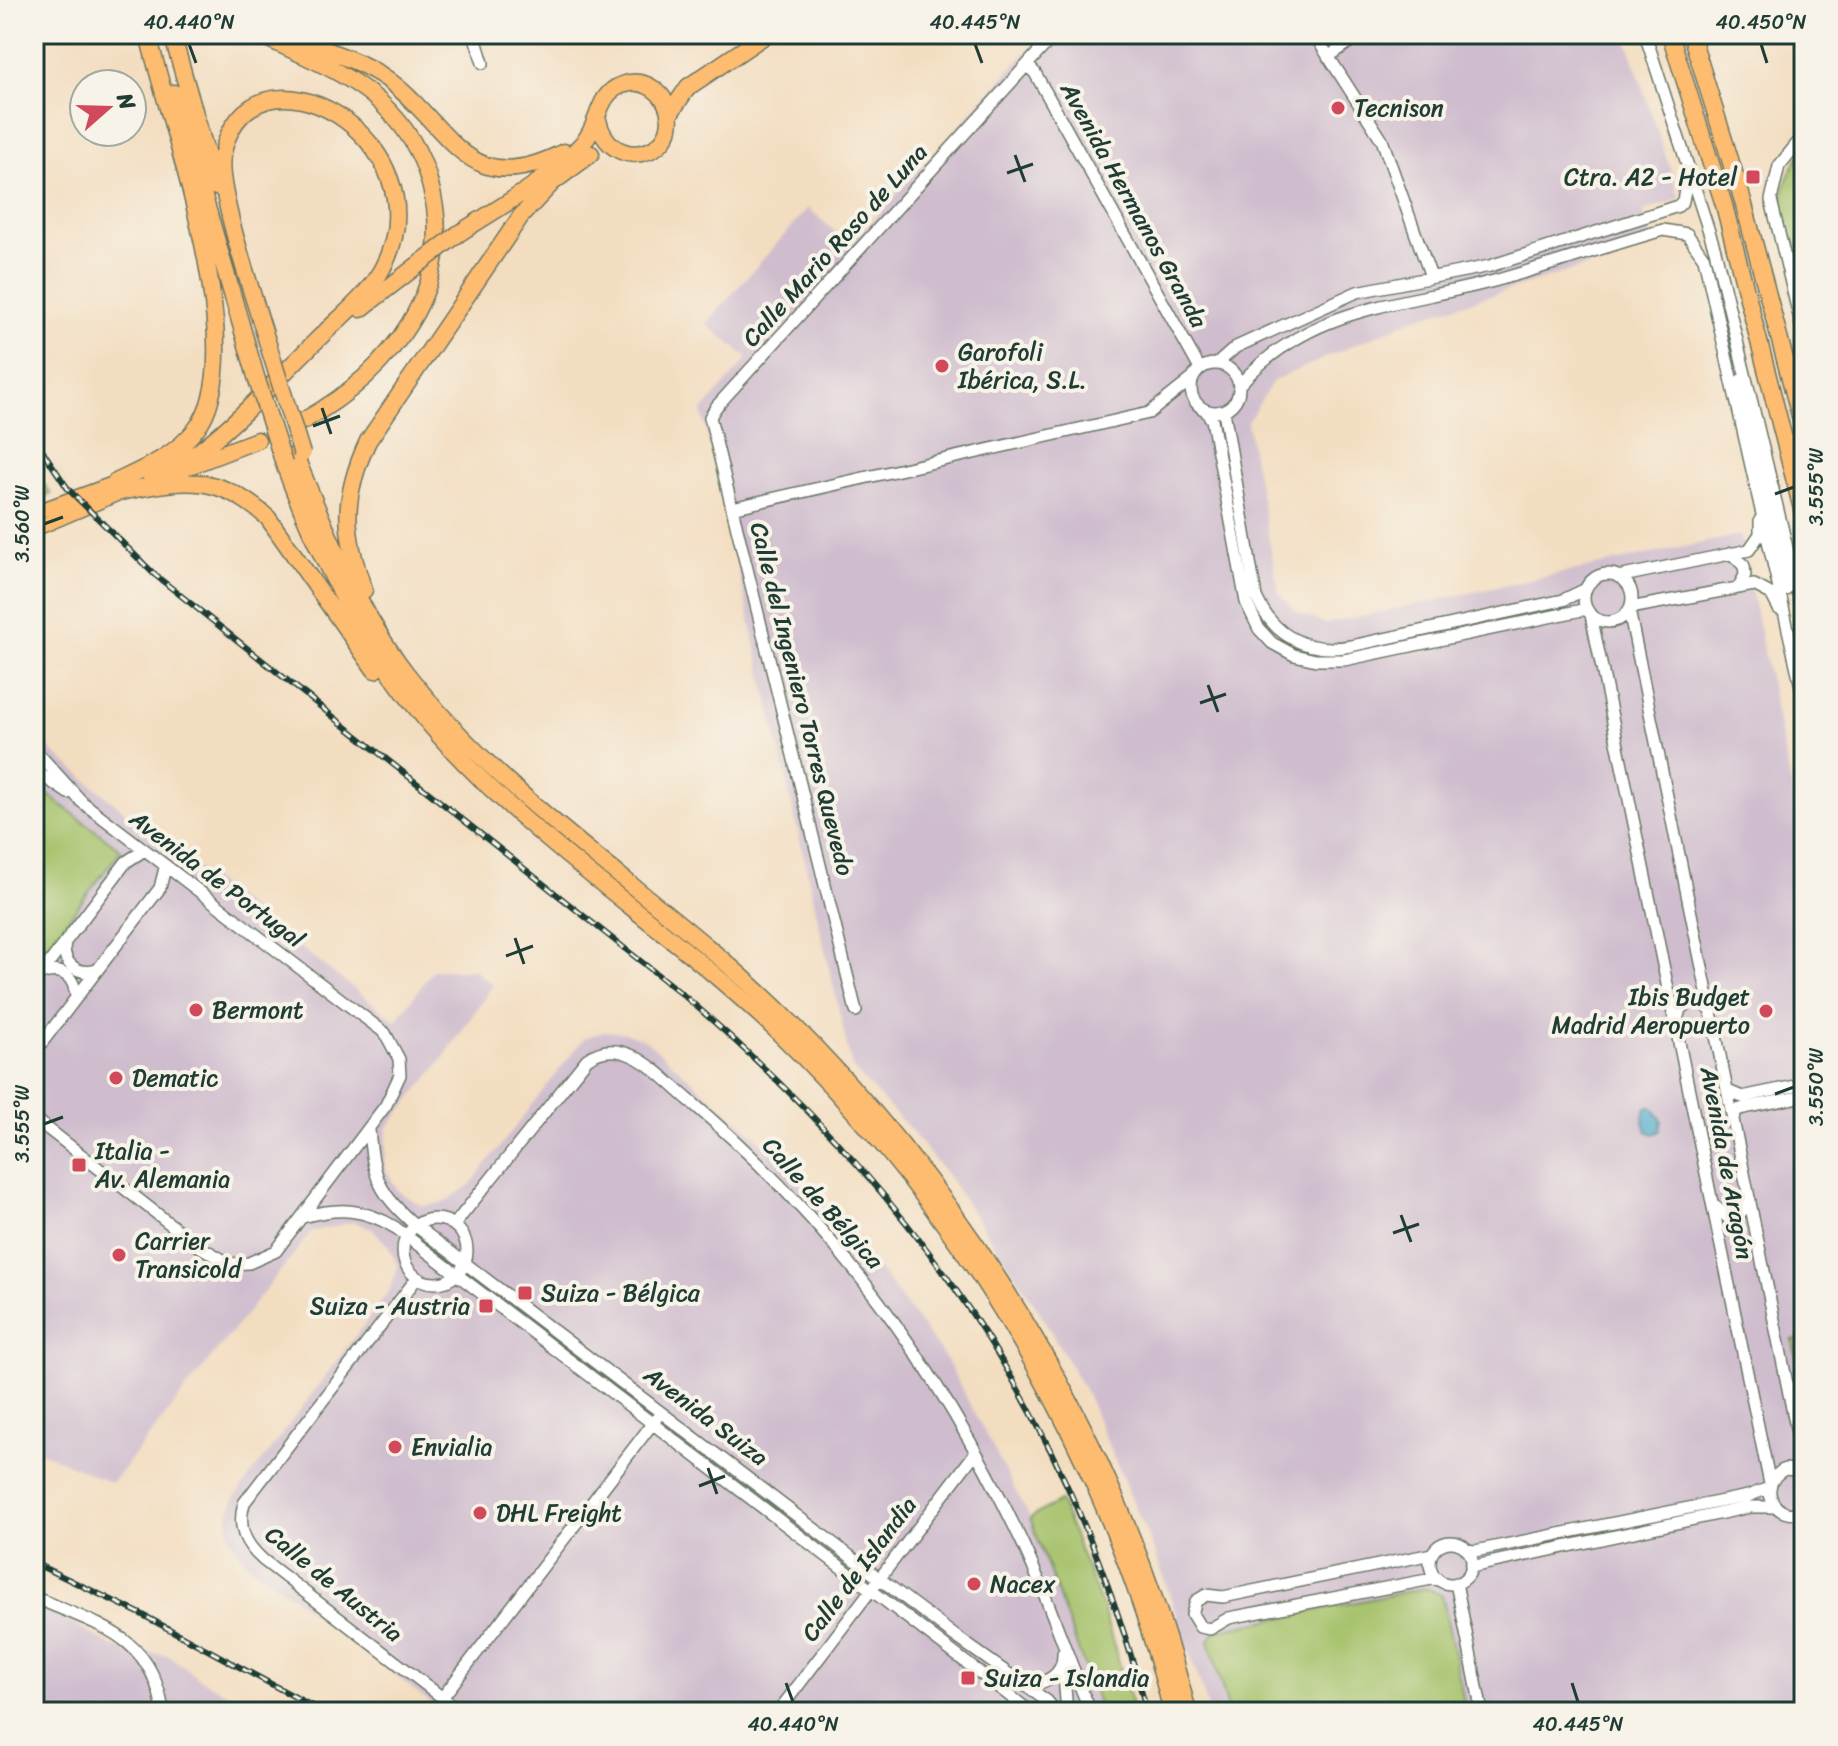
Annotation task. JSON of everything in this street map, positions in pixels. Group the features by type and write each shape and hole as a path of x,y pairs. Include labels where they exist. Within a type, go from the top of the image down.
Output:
{"highway":[{"path":"118,487 163,460 196,429 211,395 218,355 211,281 148,34"},
{"path":"157,34 257,380 317,507 329,540 380,635 404,670 457,731 533,805 745,980 868,1105 944,1199 990,1264 1055,1373 1085,1431 1108,1480 1154,1598 1188,1712"},
{"path":"172,34 267,353"},
{"path":"258,34 341,75 379,101 418,152 437,213 434,267 415,317 382,362 340,399 303,421"},
{"path":"279,34 340,56 387,79 447,141 479,163 521,169 588,148 615,149 634,155 654,148 667,133 669,115 666,102 651,87"},
{"path":"669,115 680,96 705,73 767,34"},
{"path":"1670,34 1724,205 1804,517"},
{"path":"1691,34 1743,201 1804,431"},
{"path":"457,731 365,592 349,537 349,496 368,441 491,255 521,216 588,148 601,103 612,90 633,83 651,87 674,85 705,73"},
{"path":"202,449 286,370 375,279 390,250 395,211 389,175 369,140 341,115 302,99 276,99 243,116 226,143 221,161 228,205 267,353 294,458 310,535 368,643 415,706 482,780"},
{"path":"598,120 600,132 615,149"},
{"path":"286,370 458,234 588,148"},
{"path":"156,479 257,440"},
{"path":"118,487 193,481 222,487 252,503 268,518 358,649 441,746 773,1027 824,1077 887,1150 964,1251 1045,1386 1092,1481 1134,1584 1171,1712"},
{"path":"1085,1431 1110,1473 1133,1523 1199,1712"}],"main road":[{"path":"34,529 202,449"},
{"path":"35,513 118,487 156,479 202,449"}],"street":[{"path":"474,34 483,63"},
{"name":"Calle Mario Roso de Luna","path":"732,508 710,417 716,407 1055,34"},
{"path":"1314,34 1382,140 1431,277 1432,285 1397,301"},
{"path":"1328,57 1361,34"},
{"path":"1645,34 1715,250 1804,618"},
{"name":"Avenida Hermanos Granda","path":"1027,65 1035,73 1196,374"},
{"path":"1804,135 1779,166 1771,200 1804,337"},
{"path":"1685,190 1683,201 1678,206 1490,266 1357,292 1236,347 1218,363 1196,374 1191,388 1195,401 1212,420 1246,602 1259,629 1272,643 1294,655 1344,660 1589,612 1611,622 1629,609 1754,585 1771,594 1794,654"},
{"path":"1240,384 1292,340 1363,309 1492,281 1663,230 1687,234 1704,258 1804,697"},
{"path":"1715,250 1782,562 1804,697"},
{"path":"1206,411 1224,411 1238,397 1240,384 1230,368 1218,363"},
{"name":"Calle del Ingeniero Torres Quevedo","path":"856,1011 732,508 1149,413 1168,401 1196,374"},
{"name":"Calle del Ingeniero Torres Quevedo","path":"1168,401 1195,401"},
{"path":"1224,411 1256,597 1270,622 1304,645 1335,649 1351,646 1563,600 1586,589 1600,576 1618,577 1749,550 1760,534 1760,504"},
{"path":"1731,553 1744,566 1745,575 1738,588"},
{"path":"1618,577 1631,594 1629,609"},
{"path":"1586,589 1589,612"},
{"name":"Avenida de Aragón","path":"1629,609 1804,1469"},
{"name":"Avenida de Aragón","path":"1589,612 1677,1021 1774,1507"},
{"name":"Avenida de Portugal","path":"34,749 82,802 385,1033 399,1059 400,1075 369,1130"},
{"path":"34,770 82,802"},
{"path":"37,979 126,862 143,851"},
{"path":"34,1053 160,888 165,868"},
{"path":"66,942 65,958 71,967 85,972 97,970"},
{"path":"37,979 56,971 67,974 74,983 76,998"},
{"path":"1677,1021 1680,1009 1690,1001 1703,1004 1710,1010"},
{"name":"Calle de Bélgica","path":"454,1225 587,1059 606,1050 630,1053 752,1157 849,1261 926,1364 976,1452 1020,1539 1091,1712"},
{"path":"1728,1091 1742,1097 1804,1084"},
{"path":"1733,1118 1737,1110 1804,1096"},
{"path":"34,1118 197,1245 234,1265 270,1255 369,1130"},
{"name":"Avenida Suiza","path":"369,1130 377,1181 393,1206 416,1226 1026,1686 1056,1712"},
{"path":"1711,1202 1728,1218 1739,1215 1750,1200"},
{"name":"Avenida Suiza","path":"303,1217 323,1212 356,1211 381,1219 1031,1712"},
{"path":"435,1219 454,1225 466,1242 466,1263 456,1276 437,1284 417,1278 404,1260 406,1237 416,1226 435,1219"},
{"name":"Calle de Austria","path":"417,1278 244,1503 241,1523 243,1536 263,1560 461,1712"},
{"path":"442,1698 663,1411"},
{"name":"Calle de Islandia","path":"778,1712 976,1452"},
{"path":"1467,1550 1471,1567 1466,1577 1456,1583 1437,1578 1229,1618 1210,1629 1200,1627 1192,1614 1196,1601 1206,1595 1223,1597 1432,1554 1449,1542 1475,1551 1734,1499 1769,1486 1785,1469 1804,1469"},
{"path":"1471,1567 1765,1504 1786,1514 1804,1511"},
{"path":"1432,1554 1431,1567 1437,1578"},
{"path":"1456,1583 1482,1712"},
{"path":"34,1597 111,1631 142,1654 156,1682 163,1712"},
{"name":"Calle de Bélgica","path":"1062,1644 1067,1712"},
{"path":"1026,1686 1050,1679 1063,1664"}],"shaded area":[{"path":"1043,34 1625,34 1680,199 1643,211 1655,245 1413,319 1273,381 1247,423 1279,593 1298,613 1325,624 1740,535 1804,848 1804,1712 1210,1712 1155,1553 1084,1389 1037,1307 949,1178 907,1126 852,1068 702,411 748,358 706,324 808,208 850,245"},
{"path":"34,728 54,753 151,833 396,1021 433,970 474,970 493,985 440,1063 387,1128 385,1168 398,1191 422,1206 445,1202 470,1185 584,1038 605,1031 627,1033 647,1041 777,1155 885,1277 946,1359 1038,1533 1091,1692 1101,1712 443,1712 245,1561 230,1539 228,1517 235,1497 389,1291 398,1266 388,1245 372,1229 354,1222 312,1231 112,1483 34,1449"},
{"path":"34,1599 111,1646 169,1656 199,1678 260,1712 34,1712"}],"green space":[{"path":"1804,150 1804,292 1787,236 1782,202 1792,168"},
{"path":"34,470 51,494 34,501"},
{"path":"34,784 121,850 34,964"},
{"path":"1804,1338 1804,1397 1793,1340"},
{"path":"1060,1501 1102,1606 1134,1712 1101,1712 1030,1518"},
{"path":"1425,1588 1442,1595 1466,1712 1229,1712 1209,1641 1215,1631"}],"water":[{"path":"1652,1107 1662,1120 1660,1131 1654,1134 1647,1131 1643,1119 1646,1108"}],"railway":[{"path":"34,438 68,489 155,575 682,994 766,1070 843,1148 912,1230 973,1315 1027,1405 1074,1501 1114,1603 1147,1712"},
{"path":"34,1563 141,1614 323,1712"}],"place":[{"name":"Tecnison","path":"1338,108"},
{"name":"Ctra. A2 - Hotel","path":"1753,177"},
{"name":"Garofoli Ibérica, S.L.","path":"942,366"},
{"name":"Bermont","path":"196,1010"},
{"name":"Ibis Budget Madrid Aeropuerto","path":"1766,1011"},
{"name":"Dematic","path":"116,1078"},
{"name":"Italia - Av. Alemania","path":"79,1165"},
{"name":"Carrier Transicold","path":"119,1255"},
{"name":"Suiza - Bélgica","path":"525,1293"},
{"name":"Suiza - Austria","path":"486,1306"},
{"name":"Envialia","path":"395,1447"},
{"name":"DHL Freight","path":"480,1513"},
{"name":"Nacex","path":"974,1584"},
{"name":"Suiza - Islandia","path":"968,1678"}]}
